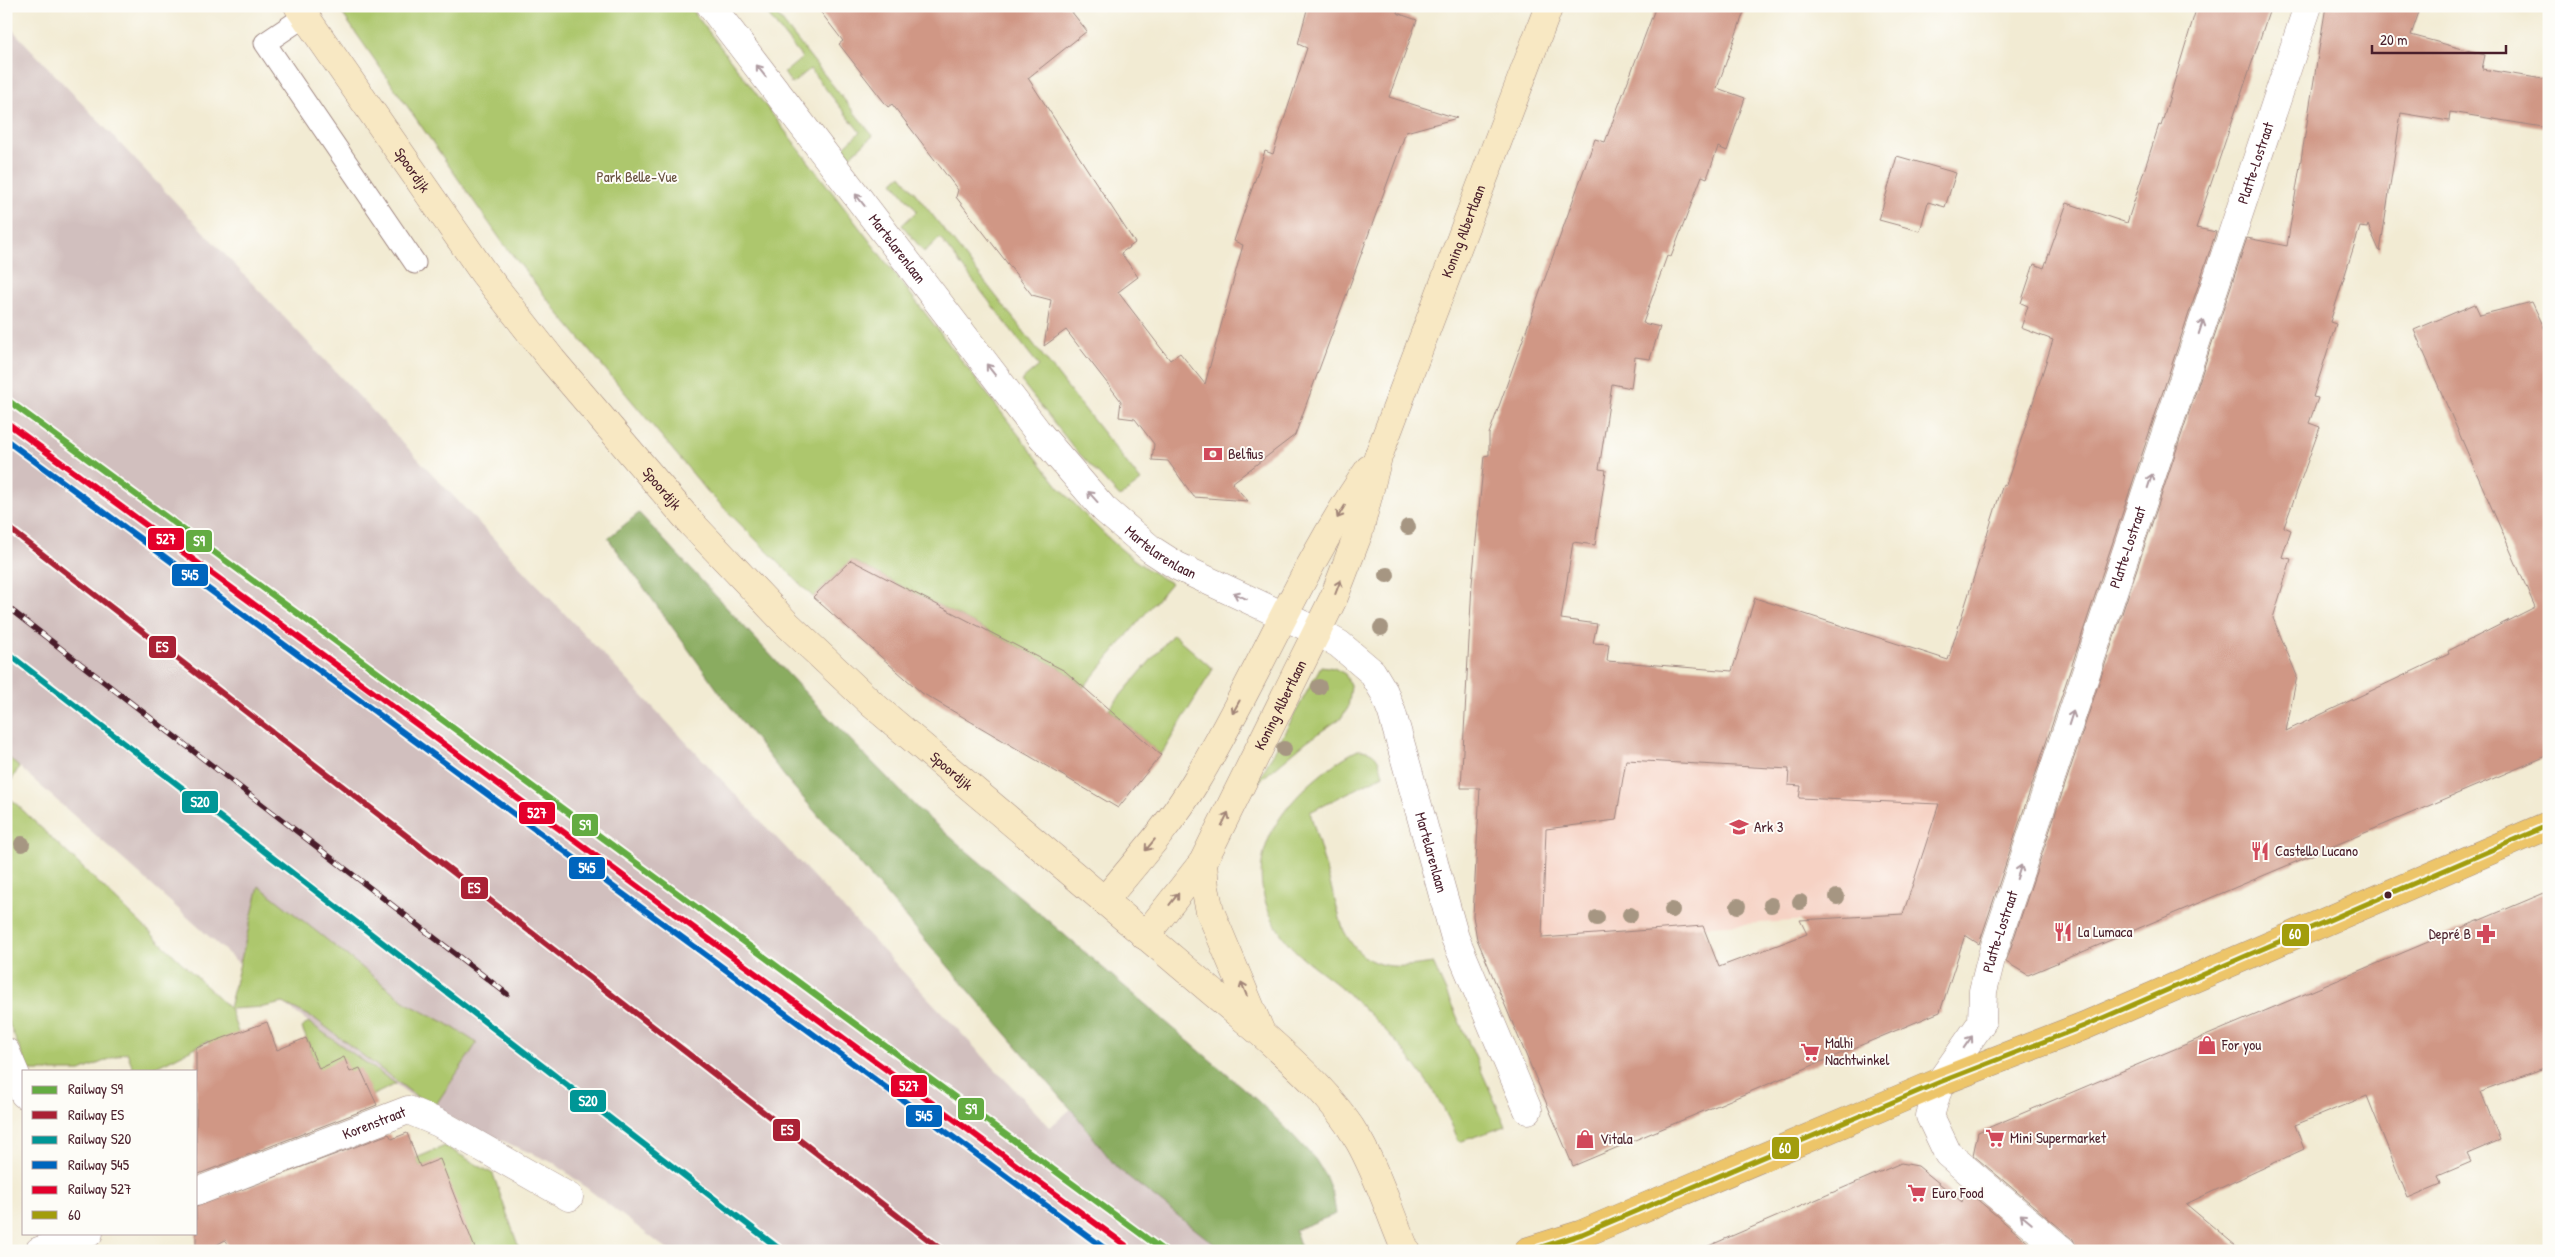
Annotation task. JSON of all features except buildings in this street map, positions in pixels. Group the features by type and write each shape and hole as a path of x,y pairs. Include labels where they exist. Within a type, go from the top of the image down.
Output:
{"main road":[{"path":"1528,1251 1582,1234 1940,1082 2096,1021 2549,826"}],"street":[{"name":"Martelarenlaan","path":"711,6 1037,431 1104,509 1140,541 1177,566 1316,631 1356,657 1372,672 1384,692 1392,713 1455,938 1528,1110"},
{"name":"Koning Albertlaan","path":"1145,936 1203,862 1334,597 1359,532 1378,457 1549,6"},
{"name":"Platte-Lostraat","path":"2063,1251 1948,1154 1930,1116 1940,1082 1982,1022 1983,991 1995,946 2308,6"},
{"name":"Spoordijk","path":"301,11 483,272 552,360 691,523 826,661 936,760 1104,901"},
{"name":"Koning Albertlaan","path":"1104,901 1167,825 1196,781 1333,526 1378,457"},
{"path":"1203,862 1205,888 1210,911 1262,1034"},
{"path":"1104,901 1262,1034 1305,1073 1338,1110 1359,1141 1373,1168 1406,1251"},
{"path":"6,1052 22,1089"},
{"name":"Korenstraat","path":"198,1191 408,1110 439,1123 569,1197"},
{"path":"39,1251 85,1238"}],"lane":[{"path":"301,11 265,44 415,263"}],"shaded area":[{"path":"6,23 1050,1127 1071,1109 1117,1168 1223,1251 669,1251 554,1163 433,1111 289,1008 6,755"},
{"name":"Ark 3","path":"1467,688 1944,714 1973,910 1532,937 1480,789 1461,788"}],"green space":[{"name":"Park Belle-Vue","path":"337,6 689,6 1058,486 1110,540 1154,574 1171,583 1084,687 1065,671 851,560 813,597 708,492 560,315 503,243"},
{"path":"761,6 770,6 873,136 849,157 842,149 860,132 810,69 792,84 784,73 802,58"},
{"path":"901,175 1141,481 1120,497 1074,448 1021,381 1039,366 940,238 924,252 902,225 917,211 893,182"},
{"path":"639,513 825,714 919,810 1258,1101 1315,1159 1325,1175 1333,1195 1336,1214 1295,1230 1302,1251 1223,1251 1117,1168 1071,1109 785,777 722,696 608,538"},
{"path":"1173,634 1213,669 1161,755 1109,709"},
{"path":"1321,666 1334,668 1345,674 1351,687 1348,708 1341,718 1307,741 1257,783"},
{"path":"1358,750 1364,750 1376,756 1383,775 1310,812 1343,929 1351,943 1360,953 1380,964 1404,966 1433,963 1506,1126 1459,1142 1437,1097 1408,1056 1357,1002 1288,943 1270,914 1263,893 1261,872 1264,853 1271,834 1281,816 1312,782 1334,764"},
{"path":"6,755 19,767 9,785 9,797 229,1008 259,886 408,1004 446,1023 477,1043 433,1109 314,1018 283,1003 264,1007 230,1009 245,1052 215,1057 208,1041 150,1070 134,1070 127,1052 82,1070 29,1070 6,1017"},
{"path":"308,1022 396,1084 361,1101 319,1069 302,1028"},
{"path":"445,1146 493,1174 520,1251 338,1251 420,1167 416,1158"}],"railway":[{"path":"6,606 507,994"}],"rail line":[{"name":"S9","path":"6,399 1164,1251"},
{"name":"527","path":"10,425 1125,1245"},
{"name":"545","path":"6,440 1108,1251"},
{"name":"ES","path":"6,526 943,1251"},
{"name":"S20","path":"6,652 782,1251"}],"transit line":[{"name":"60","path":"1529,1251 1582,1234 1940,1082 2084,1026 2549,825"}],"place":[{"name":"Belfius","path":"1213,454"},
{"name":"Ark 3","path":"1739,827"},
{"name":"Castello Lucano","path":"2260,851"},
{"name":"La Lumaca","path":"2063,932"},
{"name":"Depré B","path":"2486,934"},
{"name":"For you","path":"2207,1045"},
{"name":"Malhi Nachtwinkel","path":"1810,1052"},
{"name":"Mini Supermarket","path":"1995,1138"},
{"name":"Vitala","path":"1585,1139"},
{"name":"Euro Food","path":"1917,1193"}]}
